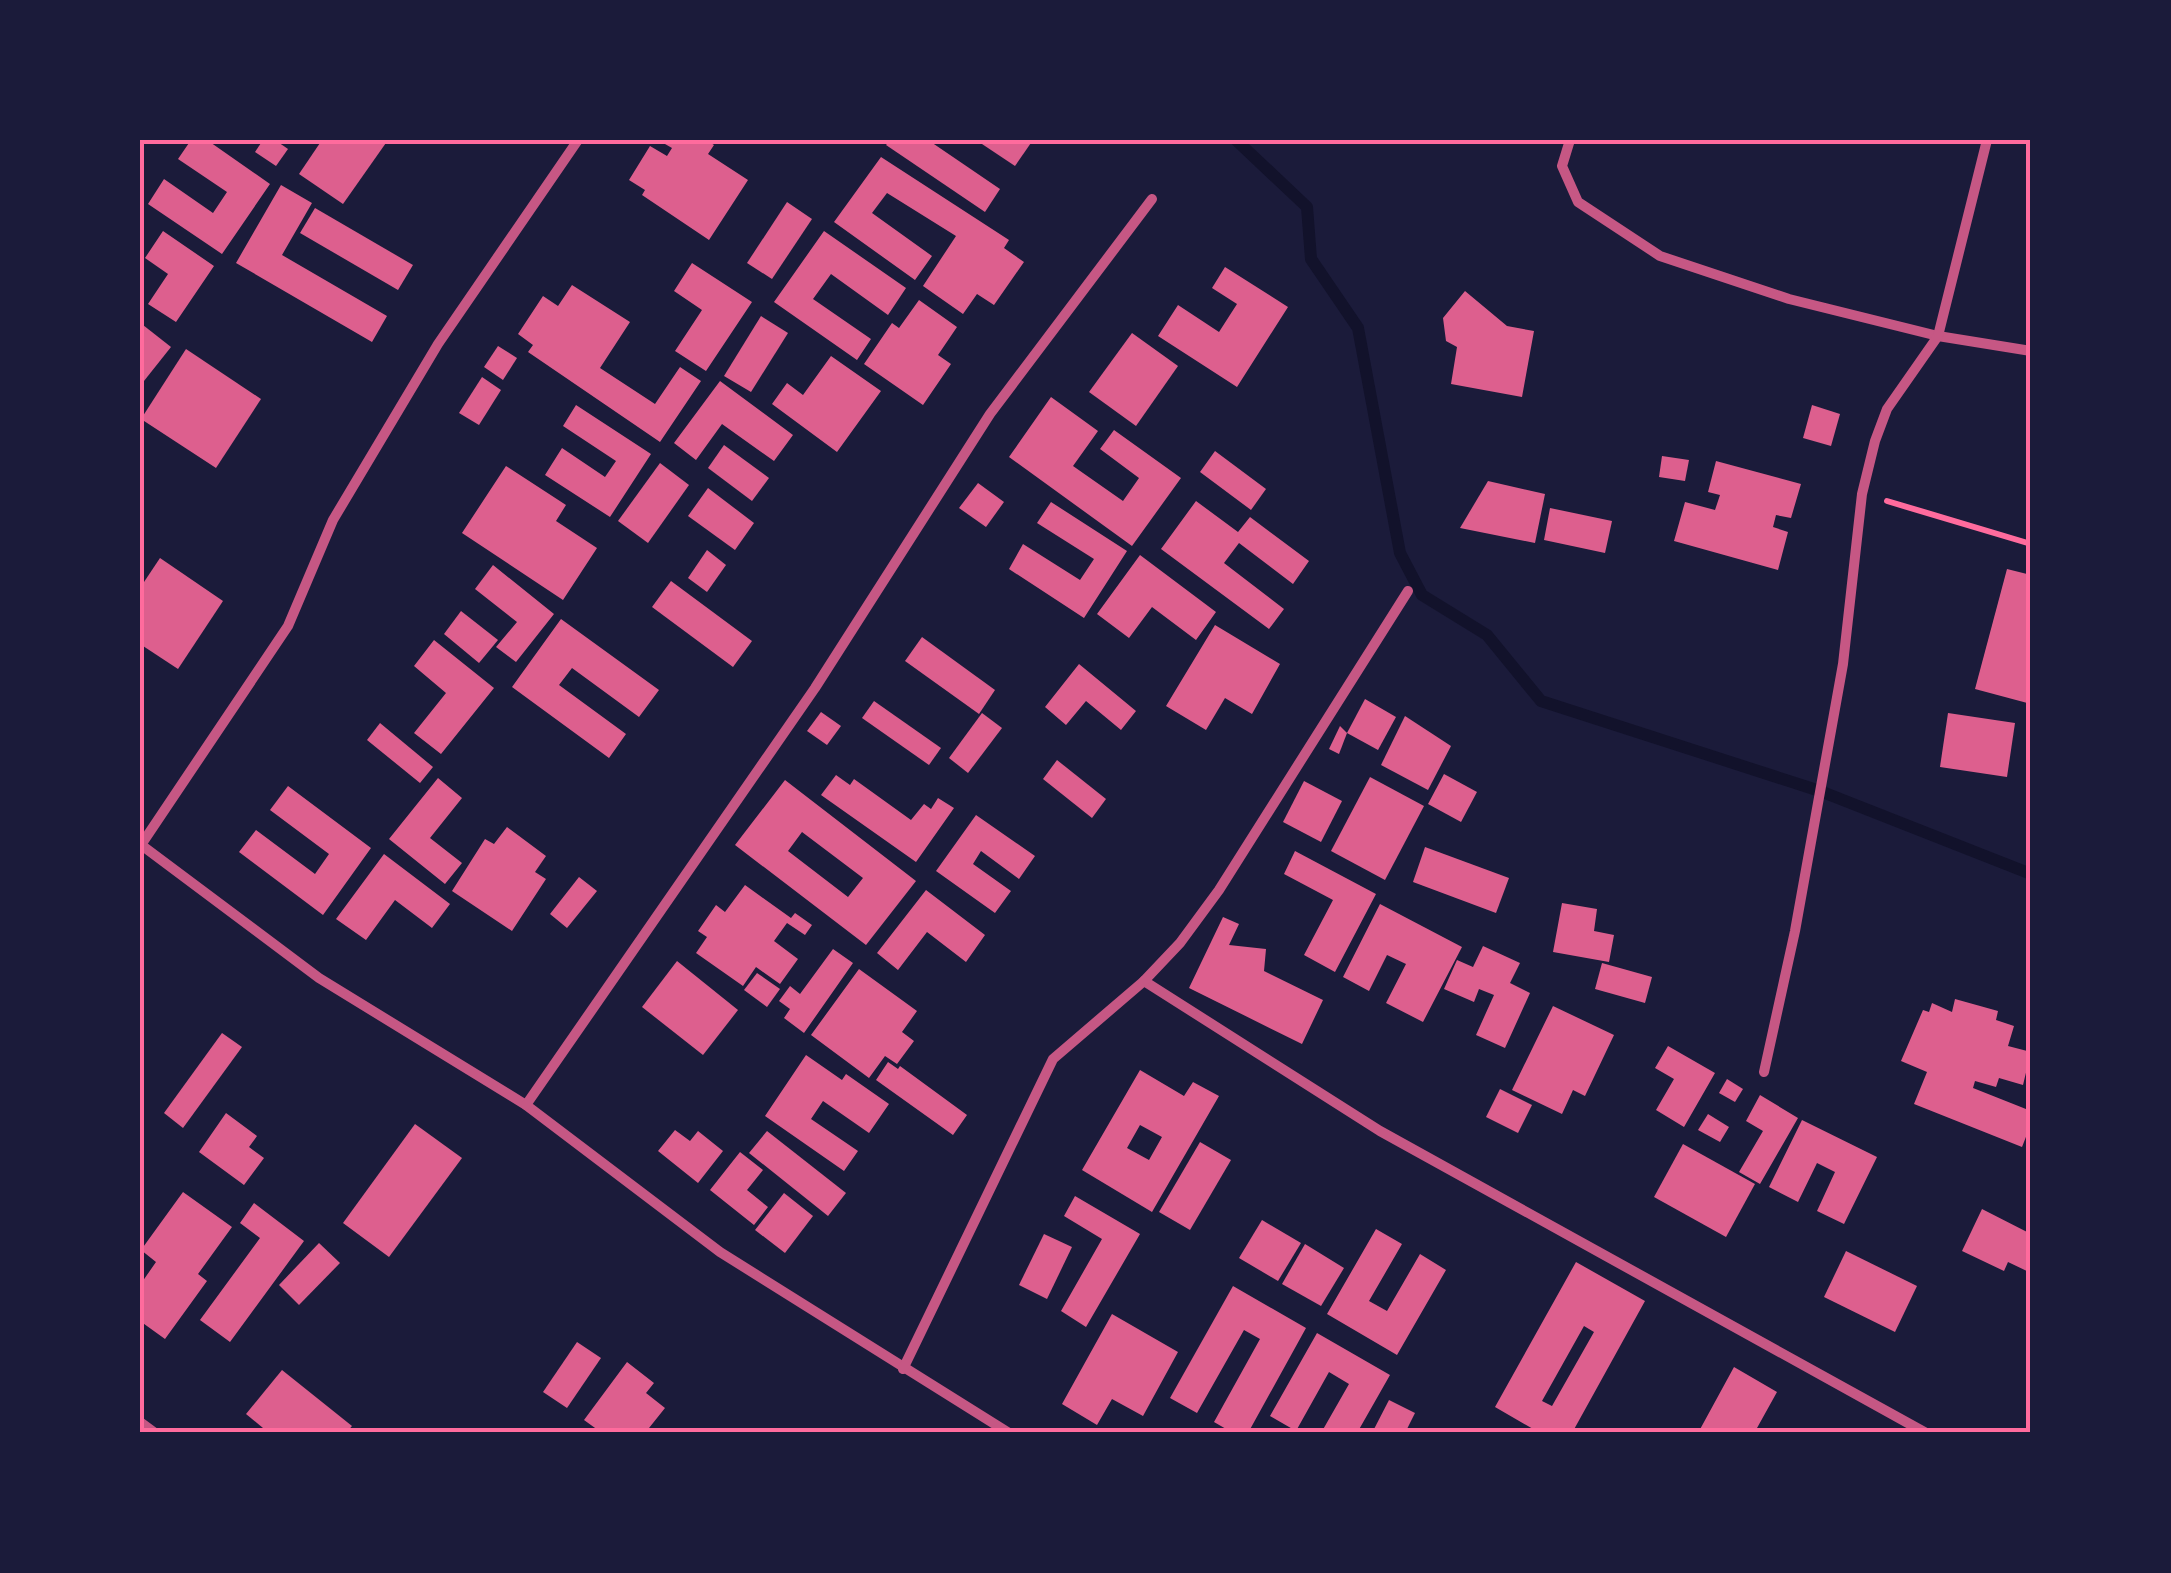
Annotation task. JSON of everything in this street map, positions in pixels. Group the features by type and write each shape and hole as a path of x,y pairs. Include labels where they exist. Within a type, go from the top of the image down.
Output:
{"street":[{"path":"578,140 438,344 333,520 288,626 141,845 319,978 526,1105 720,1252 1008,1433"},
{"path":"1570,140 1562,166 1578,202 1660,256 1788,299 1938,336 2031,351"},
{"path":"1764,1072 1843,664 1862,494 1887,409 1938,336 1987,140"},
{"path":"526,1105 815,688 990,414 1152,200"},
{"path":"902,1369 1053,1058 1144,981 1180,943 1219,890 1408,591"},
{"path":"1144,981 1380,1131 1926,1433"},
{"path":"140,1422 155,1433"}],"path":[{"path":"1862,494 2031,544"}],"building":[{"path":"191,140 207,140 270,184 222,254 148,204 164,179 213,213 227,192 178,159"},
{"path":"263,140 275,140 288,149 276,166 255,152"},
{"path":"322,140 388,140 343,204 299,174"},
{"path":"668,140 706,140 714,145 708,154 748,180 709,240 642,195 645,190 629,180 650,146 667,156 672,148 665,144"},
{"path":"890,140 928,140 1000,189 985,212 886,145"},
{"path":"976,140 1033,140 1015,166"},
{"path":"881,157 1009,240 1004,248 1024,262 994,305 977,294 963,314 923,286 956,236 887,193 872,213 932,256 915,280 834,222"},
{"path":"281,185 312,203 282,255 387,316 372,342 236,263"},
{"path":"787,202 812,219 772,279 747,263"},
{"path":"315,208 413,265 398,290 300,233"},
{"path":"163,231 214,266 176,322 148,304 168,274 145,258"},
{"path":"824,231 906,288 888,315 831,274 813,299 871,339 857,360 774,302"},
{"path":"692,263 752,302 706,371 675,351 702,310 674,291"},
{"path":"1225,267 1288,307 1237,387 1158,336 1178,305 1219,332 1237,304 1212,288"},
{"path":"572,285 630,322 600,368 655,404 680,367 701,381 660,442 528,352 533,345 518,334 543,296 558,306"},
{"path":"1465,291 1507,326 1534,331 1522,397 1451,384 1457,347 1446,341 1443,318"},
{"path":"919,300 957,327 938,355 951,364 923,405 864,364 892,323 899,328"},
{"path":"761,316 788,333 751,392 724,376"},
{"path":"143,325 171,347 140,386 140,328"},
{"path":"1132,333 1178,366 1136,426 1089,392"},
{"path":"498,346 517,358 503,380 484,367"},
{"path":"186,349 261,399 216,468 141,419"},
{"path":"831,356 881,391 837,452 772,404 787,383 803,395"},
{"path":"482,377 501,390 479,425 459,413"},
{"path":"720,381 793,435 774,461 722,424 696,460 674,443"},
{"path":"1051,397 1098,431 1073,466 1123,501 1139,478 1100,449 1114,430 1181,478 1132,546 1009,457"},
{"path":"576,405 651,454 610,517 545,475 562,448 605,477 616,461 563,426"},
{"path":"1812,405 1840,414 1831,446 1803,438"},
{"path":"724,445 769,478 752,501 708,468"},
{"path":"1215,451 1266,489 1251,510 1200,472"},
{"path":"1662,456 1689,460 1685,481 1659,477"},
{"path":"1716,461 1801,484 1791,518 1776,515 1773,527 1788,532 1778,570 1674,541 1685,502 1715,510 1720,495 1708,492"},
{"path":"660,463 689,485 648,543 618,521"},
{"path":"506,466 566,505 556,521 597,548 563,600 462,533"},
{"path":"1488,481 1545,494 1535,543 1460,528"},
{"path":"978,483 1004,502 986,527 959,508"},
{"path":"708,488 754,523 735,550 688,516"},
{"path":"1196,501 1238,532 1250,517 1309,561 1293,584 1239,543 1224,563 1284,609 1269,629 1161,549"},
{"path":"1051,502 1127,551 1084,618 1009,569 1023,544 1080,580 1094,559 1037,523"},
{"path":"1550,508 1612,521 1605,553 1544,540"},
{"path":"707,550 726,565 707,592 688,578"},
{"path":"1140,555 1216,612 1196,640 1152,607 1129,638 1097,614"},
{"path":"160,558 223,601 178,669 140,644 140,588"},
{"path":"493,565 554,614 516,662 496,647 517,622 475,589"},
{"path":"2007,569 2031,575 2031,704 1975,689"},
{"path":"671,581 752,641 733,667 652,607"},
{"path":"461,611 498,640 479,663 444,634"},
{"path":"561,619 659,690 639,717 572,668 559,685 626,734 609,758 512,687"},
{"path":"1215,625 1280,664 1252,714 1225,698 1206,730 1166,706"},
{"path":"922,637 995,690 979,714 905,661"},
{"path":"434,640 494,688 441,754 414,733 446,693 414,666"},
{"path":"1079,664 1136,711 1121,730 1086,701 1066,725 1045,707"},
{"path":"1365,699 1396,717 1378,750 1347,733"},
{"path":"874,701 941,748 929,765 862,718"},
{"path":"821,712 841,726 827,745 807,731"},
{"path":"982,713 1002,728 968,773 949,758"},
{"path":"1948,713 2015,723 2007,777 1940,767"},
{"path":"1405,716 1451,746 1428,790 1381,765"},
{"path":"380,723 433,767 420,783 367,740"},
{"path":"1340,726 1347,733 1339,754 1329,749"},
{"path":"1057,760 1106,799 1092,818 1043,779"},
{"path":"1444,774 1477,792 1461,822 1428,804"},
{"path":"836,775 850,785 854,779 911,820 924,804 931,809 938,798 954,808 916,862 821,795"},
{"path":"1370,777 1424,806 1385,880 1331,851"},
{"path":"438,778 462,798 430,838 462,863 445,884 389,839"},
{"path":"785,780 916,881 866,945 735,845","holes":["802,832 863,878 848,897 788,851"]},
{"path":"1304,781 1342,801 1321,842 1283,822"},
{"path":"288,786 371,848 323,915 239,852 256,830 315,874 329,854 270,810"},
{"path":"976,815 1035,856 1019,879 981,851 973,864 1011,891 995,913 936,871"},
{"path":"507,827 546,856 535,872 546,879 512,931 452,891 485,839 494,844"},
{"path":"1425,847 1509,878 1496,913 1413,882"},
{"path":"1295,851 1376,894 1335,972 1304,955 1333,900 1284,874"},
{"path":"384,854 450,904 432,928 395,900 366,940 336,919"},
{"path":"579,877 597,891 567,928 550,914"},
{"path":"745,885 791,918 795,913 812,925 805,935 787,923 774,941 798,959 780,984 756,967 743,986 696,953 707,937 698,931 716,905 725,912"},
{"path":"926,890 985,935 966,962 927,932 898,970 877,953"},
{"path":"1562,903 1597,909 1594,931 1614,935 1609,962 1553,952"},
{"path":"1380,904 1462,947 1423,1022 1386,1003 1406,964 1387,955 1369,991 1343,977"},
{"path":"1223,917 1239,924 1229,945 1266,949 1264,971 1323,1000 1302,1044 1189,988"},
{"path":"1483,946 1520,963 1510,983 1530,993 1505,1048 1476,1035 1494,995 1479,989 1474,1002 1444,989 1457,960 1473,967"},
{"path":"833,949 853,963 804,1033 784,1018 790,1009 779,1001 790,986 800,994"},
{"path":"677,961 738,1010 703,1055 642,1007"},
{"path":"1602,963 1652,977 1645,1003 1595,989"},
{"path":"859,969 917,1011 902,1032 914,1041 897,1064 885,1056 869,1078 811,1035"},
{"path":"757,973 780,989 767,1007 744,990"},
{"path":"1955,999 1998,1011 1996,1020 2014,1026 2008,1046 2031,1052 2023,1085 1999,1078 1996,1087 1975,1081 1973,1088 2031,1111 2031,1124 2022,1147 1914,1104 1927,1072 1901,1061 1923,1010 1929,1012 1932,1003 1952,1012"},
{"path":"1553,1006 1614,1035 1585,1096 1573,1090 1562,1114 1512,1090"},
{"path":"222,1033 242,1047 183,1128 164,1113"},
{"path":"1668,1046 1715,1073 1684,1127 1656,1110 1674,1079 1655,1068"},
{"path":"806,1055 842,1080 846,1074 889,1104 869,1133 823,1101 811,1119 858,1151 844,1171 765,1116"},
{"path":"888,1062 898,1069 900,1066 967,1115 953,1135 876,1080"},
{"path":"1140,1070 1184,1096 1193,1082 1219,1096 1152,1212 1082,1170","holes":["1140,1125 1162,1137 1149,1160 1127,1148"]},
{"path":"1727,1079 1743,1089 1735,1102 1719,1093"},
{"path":"1500,1089 1532,1105 1518,1133 1486,1117"},
{"path":"1760,1095 1798,1118 1760,1184 1739,1172 1763,1131 1746,1121"},
{"path":"226,1113 257,1136 249,1147 264,1158 244,1185 199,1152"},
{"path":"1708,1114 1729,1127 1720,1142 1698,1130"},
{"path":"1802,1120 1877,1157 1844,1224 1817,1211 1835,1172 1817,1163 1798,1202 1769,1187"},
{"path":"415,1124 462,1158 389,1257 343,1223"},
{"path":"675,1130 690,1141 698,1131 723,1151 698,1183 658,1151"},
{"path":"767,1131 846,1193 828,1216 749,1153"},
{"path":"1200,1142 1231,1160 1190,1230 1159,1212"},
{"path":"1683,1144 1755,1184 1726,1237 1654,1197"},
{"path":"740,1152 763,1170 747,1190 768,1207 754,1225 710,1190"},
{"path":"183,1192 232,1227 198,1274 207,1281 165,1339 140,1321 140,1285 156,1262 141,1250"},
{"path":"784,1193 813,1216 785,1253 755,1230"},
{"path":"1075,1196 1140,1234 1086,1327 1061,1311 1102,1239 1064,1216"},
{"path":"254,1203 304,1241 230,1342 200,1320 260,1238 240,1223"},
{"path":"1982,1209 2031,1234 2031,1273 2008,1262 2004,1271 1962,1251"},
{"path":"1262,1220 1301,1243 1278,1281 1239,1258"},
{"path":"1376,1229 1402,1244 1369,1301 1387,1311 1420,1254 1446,1270 1397,1355 1327,1314"},
{"path":"1044,1234 1072,1247 1047,1299 1019,1285"},
{"path":"319,1243 340,1263 299,1305 279,1285"},
{"path":"1305,1244 1344,1268 1321,1306 1282,1284"},
{"path":"1846,1251 1917,1286 1895,1332 1824,1297"},
{"path":"1576,1262 1645,1301 1572,1433 1540,1433 1495,1407","holes":["1584,1326 1594,1332 1552,1406 1542,1401"]},
{"path":"1233,1286 1306,1328 1248,1433 1233,1433 1214,1422 1260,1339 1244,1330 1197,1413 1170,1398"},
{"path":"1112,1314 1178,1352 1143,1416 1112,1399 1097,1425 1062,1404"},
{"path":"1317,1333 1390,1375 1357,1433 1321,1433 1349,1384 1329,1372 1296,1431 1270,1416"},
{"path":"577,1342 601,1358 567,1408 543,1392"},
{"path":"627,1362 654,1383 646,1393 665,1408 645,1433 602,1433 584,1420"},
{"path":"1734,1367 1777,1392 1757,1428 1766,1433 1698,1433"},
{"path":"282,1370 352,1426 346,1433 269,1433 246,1414"},
{"path":"1389,1400 1415,1413 1405,1433 1372,1433"}],"waterway":[{"path":"1236,140 1307,207 1311,259 1358,328 1400,553 1422,595 1487,635 1541,701 1820,791 2031,874"}]}
